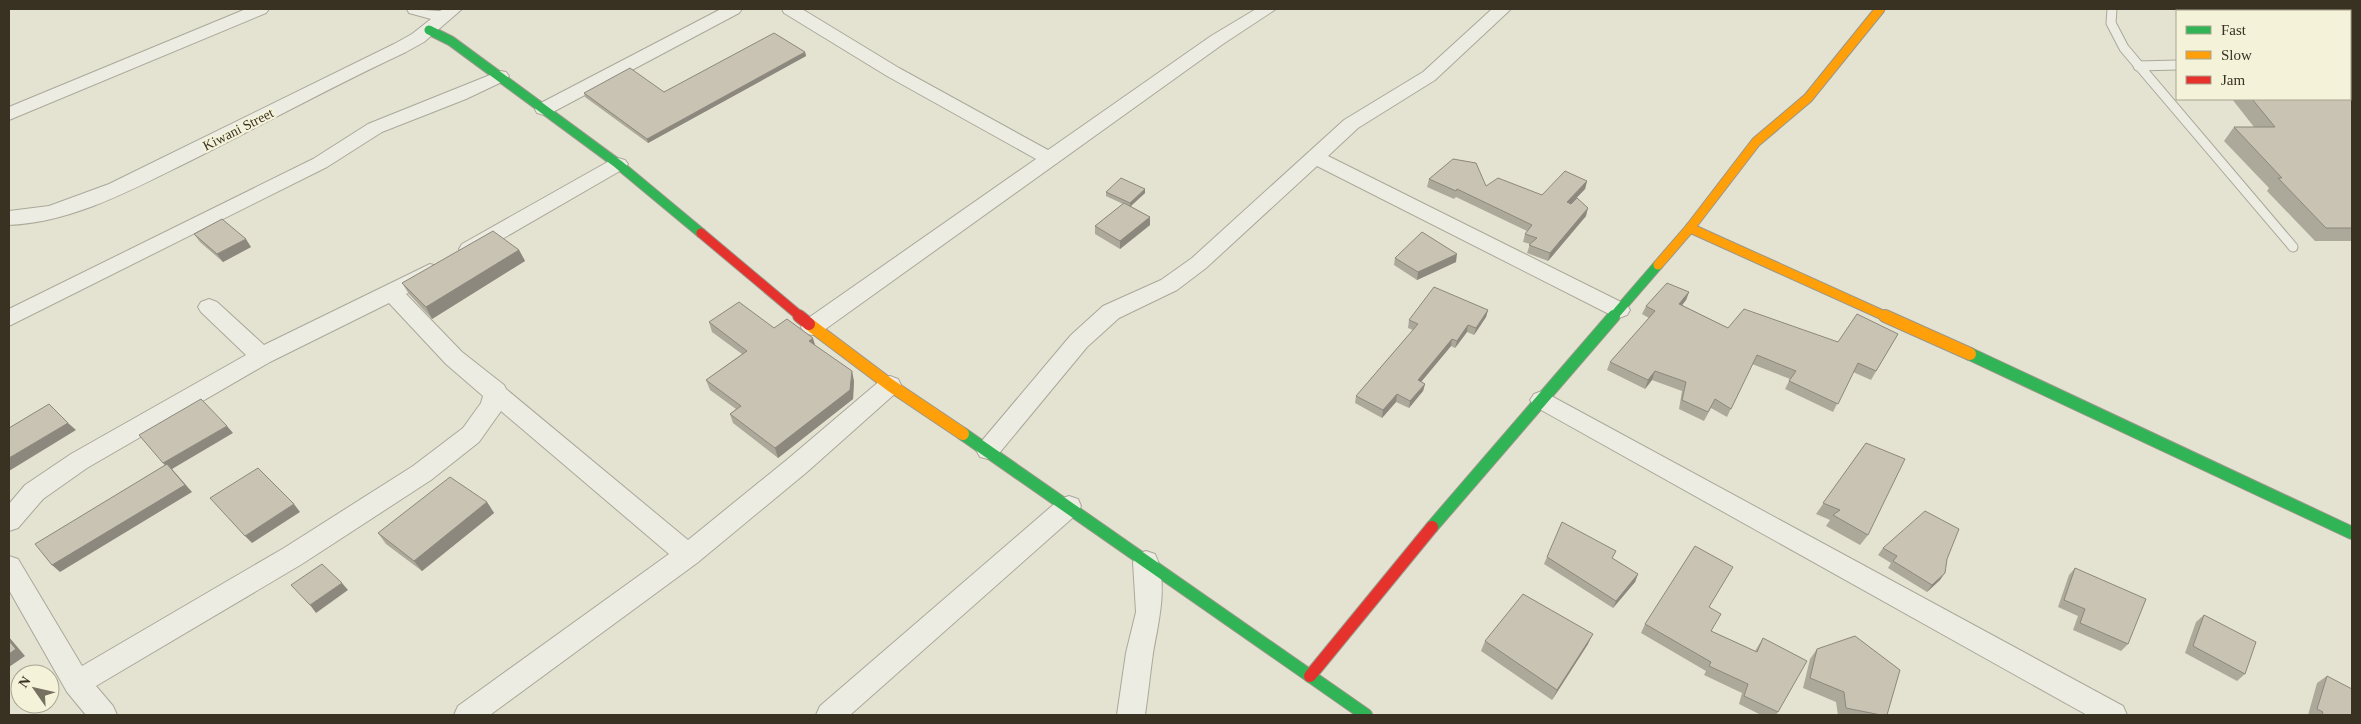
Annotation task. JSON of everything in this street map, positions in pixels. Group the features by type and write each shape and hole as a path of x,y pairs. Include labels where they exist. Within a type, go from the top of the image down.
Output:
{"street":[{"path":"9,114 260,9"},
{"path":"415,9 448,13"},
{"path":"544,108 734,9"},
{"path":"790,9 893,72 1048,158"},
{"path":"812,327 1048,158 1217,40 1266,9"},
{"path":"988,450 1079,341 1111,312 1169,285 1199,263 1351,124 1429,76 1502,9"},
{"path":"1310,676 1407,556 1690,228 1756,142 1808,98 1880,9"},
{"name":"Kiwani Street","path":"9,218 32,217 49,212 136,180 400,48 429,30 448,13"},
{"path":"429,30 451,41 618,164 812,327 890,385 1069,506 1366,715"},
{"path":"9,318 320,163 375,128 460,95 500,76"},
{"path":"1315,157 1619,310"},
{"path":"9,521 34,492 79,461 262,356 392,292 618,164"},
{"path":"1690,228 1924,333 2352,533"},
{"path":"392,292 454,358 496,391 688,555"},
{"path":"209,307 262,356"},
{"path":"468,715 688,555 798,465 890,385"},
{"path":"77,683 293,556 422,474 471,435 492,406 496,391"},
{"path":"1542,400 2113,715"},
{"path":"830,715 1069,506"},
{"path":"1131,715 1140,653 1149,612 1146,562"},
{"path":"9,567 77,683 103,715"}],"lane":[{"path":"2112,9 2111,22 2124,48 2293,247"},
{"path":"2138,66 2176,65"}],"building":[{"path":"774,33 805,52 647,139 584,93 630,68 664,92"},
{"path":"2352,91 2352,228 2326,228 2278,178 2282,178 2234,127 2275,127 2253,100 2351,100"},
{"path":"1453,159 1476,163 1486,186 1498,178 1542,195 1565,171 1587,181 1567,202 1571,204 1577,198 1588,208 1550,253 1529,245 1537,238 1525,234 1532,225 1457,189 1456,191 1429,179"},
{"path":"1121,178 1145,189 1130,203 1106,192"},
{"path":"1124,203 1150,217 1120,241 1095,226"},
{"path":"222,219 246,239 217,254 194,234"},
{"path":"493,231 519,250 426,307 402,283"},
{"path":"1422,232 1457,254 1418,272 1395,258"},
{"path":"1667,283 1689,292 1679,304 1728,328 1744,309 1838,342 1857,314 1898,334 1876,371 1858,363 1838,404 1789,381 1796,371 1757,355 1731,409 1715,399 1708,412 1682,400 1686,382 1655,371 1648,380 1610,362 1655,311 1646,306"},
{"path":"1434,287 1488,310 1476,328 1468,325 1457,341 1452,339 1418,380 1425,384 1410,401 1397,394 1383,410 1356,396 1418,324 1409,320"},
{"path":"739,302 774,328 787,319 813,338 809,341 852,371 850,390 775,448 730,414 741,406 706,380 747,351 709,322"},
{"path":"201,399 227,426 163,463 139,435"},
{"path":"49,404 68,423 9,458 9,428"},
{"path":"1866,443 1905,459 1868,535 1833,515 1840,510 1823,503"},
{"path":"167,464 185,485 52,565 35,544"},
{"path":"258,468 294,504 245,536 210,498"},
{"path":"450,477 487,502 414,561 378,533"},
{"path":"1925,511 1959,529 1947,559 1945,573 1932,585 1893,561 1897,556 1883,548"},
{"path":"1562,522 1616,551 1612,558 1638,574 1616,601 1547,557"},
{"path":"1695,546 1733,567 1709,607 1721,614 1711,631 1757,652 1763,638 1807,661 1778,712 1744,696 1748,684 1709,666 1711,662 1645,624"},
{"path":"322,564 342,583 310,605 291,585"},
{"path":"2075,568 2146,599 2128,644 2080,623 2085,609 2064,600"},
{"path":"1523,594 1593,634 1557,690 1485,641"},
{"path":"2204,615 2256,642 2245,674 2193,646"},
{"path":"1855,636 1900,670 1887,715 1846,708 1844,692 1810,678 1817,649"},
{"path":"9,641 16,649 9,654"},
{"path":"2327,676 2352,689 2352,715 2322,715 2323,712 2317,709"}],"traffic: fast":[{"path":"429,30 451,41 618,164 701,233"},
{"path":"1432,527 1658,265"},
{"path":"1970,354 2352,533"},
{"path":"963,434 1069,506 1366,715"}],"traffic: slow":[{"path":"1658,265 1690,228 1756,142 1808,98 1880,9"},
{"path":"1690,228 1970,354"},
{"path":"809,324 890,385 963,434"}],"traffic: jam":[{"path":"701,233 809,324"},
{"path":"1310,676 1432,527"}]}
